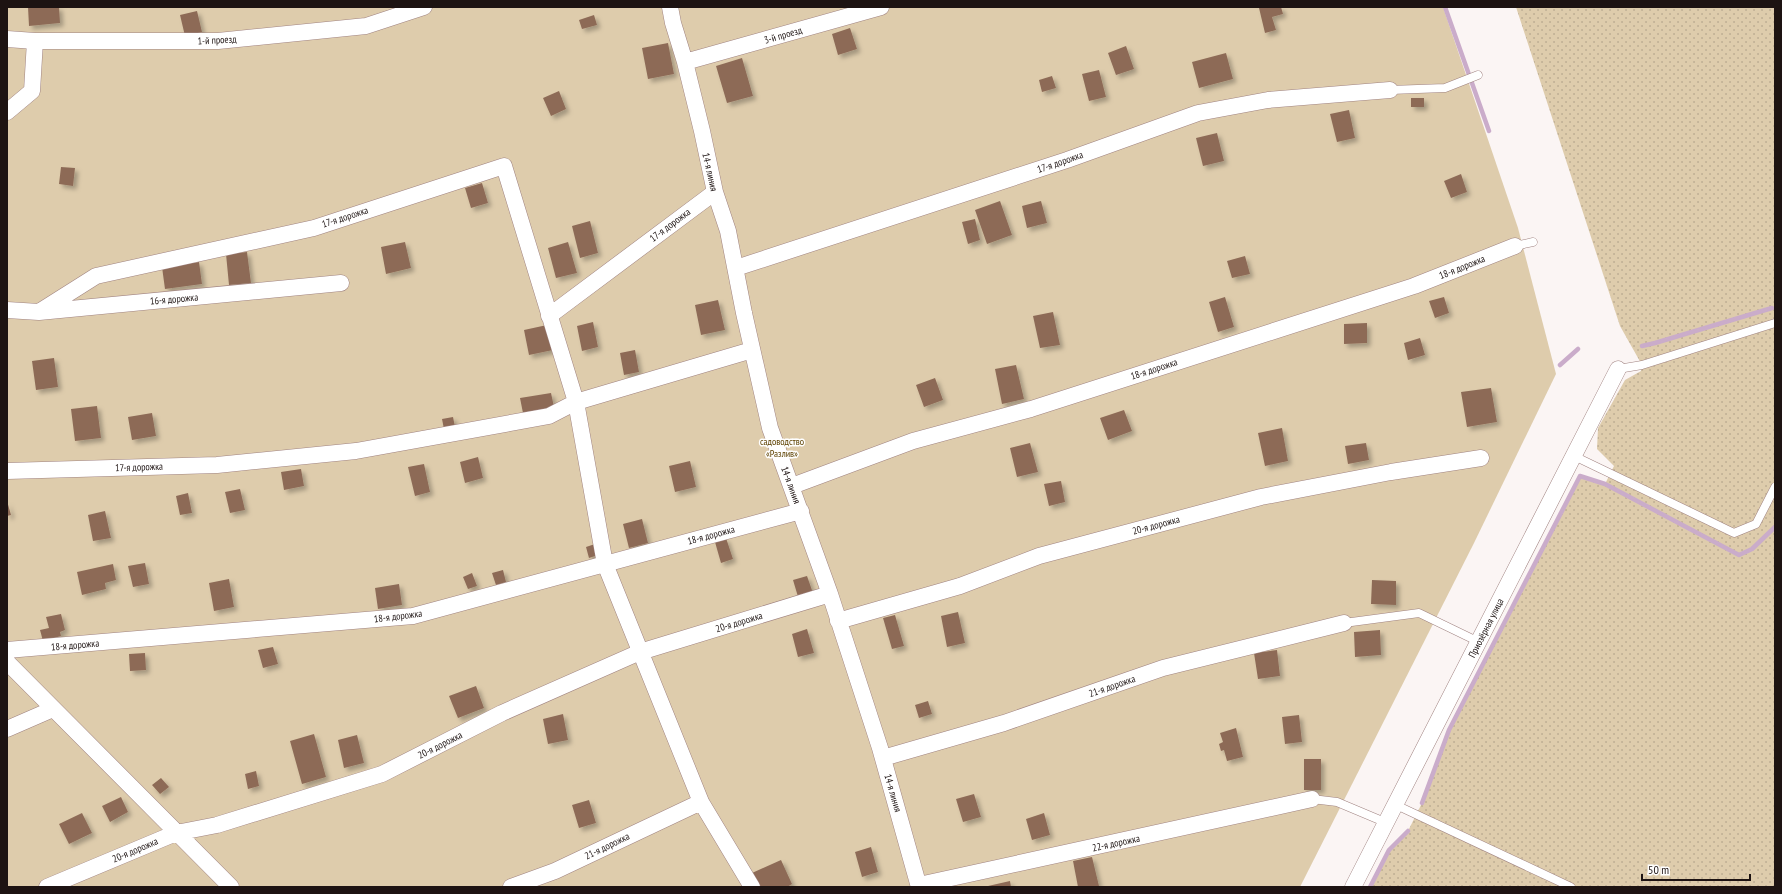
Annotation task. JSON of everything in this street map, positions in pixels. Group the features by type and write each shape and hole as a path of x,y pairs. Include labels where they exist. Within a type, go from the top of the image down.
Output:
{"street":[{"name":"1-й проезд","path":"7,39 35,41 218,41 366,26 424,7"},
{"name":"14-я линия","path":"670,7 672,23 685,62 714,192 728,231 752,350 770,428 830,594 883,758 919,886"},
{"name":"3-й проезд","path":"685,62 881,7"},
{"path":"7,112 32,92 35,41"},
{"name":"17-я дорожка","path":"736,268 1067,160 1198,113 1268,100 1390,90"},
{"name":"17-я дорожка","path":"39,312 96,276 314,228 504,166 576,402"},
{"name":"17-я дорожка","path":"549,316 714,192"},
{"name":"18-я дорожка","path":"792,486 913,441 1031,409 1407,288 1515,246"},
{"name":"16-я дорожка","path":"7,310 39,312 341,283"},
{"name":"17-я дорожка","path":"7,471 217,465 356,451 549,416 576,402 752,350"},
{"name":"Приозёрная улица","path":"1353,887 1618,369"},
{"path":"576,402 605,564 701,802 752,887"},
{"name":"20-я дорожка","path":"838,621 960,586 1039,556 1262,497 1391,472 1481,458"},
{"name":"18-я дорожка","path":"7,650 413,616 801,511"},
{"name":"20-я дорожка","path":"48,887 176,833 217,825 382,774 502,713 640,652 830,594"},
{"name":"21-я дорожка","path":"883,758 1004,723 1163,668 1344,623"},
{"path":"8,666 53,708 231,887"},
{"path":"7,729 53,708"},
{"name":"22-я дорожка","path":"919,886 1312,799"},
{"name":"21-я дорожка","path":"511,887 555,871 701,802"}],"lane":[{"path":"1390,90 1445,88 1476,76"},
{"path":"1515,246 1533,242"},
{"path":"1618,369 1642,365 1775,323"},
{"path":"1574,456 1734,533 1756,524 1775,487"},
{"path":"1344,623 1419,613 1479,642"},
{"path":"1312,799 1337,802 1387,823"},
{"path":"1396,805 1571,887"}],"green space":[{"name":"садоводство «Разлив»","path":"7,7 1443,7 1518,228 1556,374 1474,543 1300,887 7,887"},
{"path":"1516,7 1775,7 1775,887 1370,887 1389,850 1408,831 1422,803 1449,730 1580,476 1605,484 1614,466 1597,449 1598,428 1625,380 1641,371 1642,365 1620,326"}],"building":[{"path":"28,7 59,7 60,23 29,26"},
{"path":"1281,7 1283,14 1272,17 1276,30 1265,33 1259,8"},
{"path":"197,11 202,32 185,36 180,15"},
{"path":"594,15 597,25 582,29 579,20"},
{"path":"850,28 857,49 838,55 832,34"},
{"path":"668,43 674,74 648,79 642,48"},
{"path":"1126,46 1134,69 1116,75 1108,53"},
{"path":"1226,53 1233,79 1199,88 1192,62"},
{"path":"742,58 753,96 727,103 716,66"},
{"path":"1099,70 1106,97 1089,101 1082,74"},
{"path":"1052,76 1056,88 1042,92 1039,80"},
{"path":"559,91 566,109 551,116 543,98"},
{"path":"1411,98 1424,98 1424,107 1411,107"},
{"path":"1349,110 1355,138 1337,142 1330,114"},
{"path":"1217,133 1224,161 1203,166 1196,138"},
{"path":"61,167 75,168 73,186 59,184"},
{"path":"1461,174 1467,192 1451,198 1444,181"},
{"path":"482,183 488,203 471,208 465,188"},
{"path":"1000,201 1012,235 987,244 975,210"},
{"path":"1041,201 1047,223 1027,228 1022,206"},
{"path":"975,219 980,240 968,244 962,222"},
{"path":"590,221 598,253 580,258 572,226"},
{"path":"405,242 411,268 386,274 381,247"},
{"path":"568,242 577,273 556,278 548,248"},
{"path":"247,252 251,283 229,285 226,254"},
{"path":"1245,256 1250,274 1232,278 1227,261"},
{"path":"199,262 202,284 165,289 162,267"},
{"path":"1225,297 1234,327 1218,332 1209,302"},
{"path":"1444,297 1449,313 1435,318 1429,301"},
{"path":"718,300 725,330 701,335 695,305"},
{"path":"1053,312 1060,345 1040,348 1033,316"},
{"path":"593,322 598,347 582,351 577,326"},
{"path":"1367,323 1367,343 1344,344 1344,324"},
{"path":"547,325 553,350 529,355 524,330"},
{"path":"1420,338 1425,355 1408,360 1404,343"},
{"path":"635,350 639,372 624,375 620,353"},
{"path":"54,358 58,387 36,390 32,361"},
{"path":"1016,365 1024,399 1002,404 995,369"},
{"path":"935,378 943,400 924,407 916,385"},
{"path":"1491,388 1497,422 1467,427 1461,392"},
{"path":"551,393 554,407 523,413 520,398"},
{"path":"97,406 101,438 75,441 71,409"},
{"path":"1124,410 1132,431 1108,440 1100,418"},
{"path":"152,413 156,436 132,440 128,417"},
{"path":"453,417 456,432 445,434 442,419"},
{"path":"1282,428 1288,461 1265,466 1258,433"},
{"path":"1030,443 1038,472 1017,477 1010,448"},
{"path":"1366,443 1369,460 1348,464 1345,446"},
{"path":"478,457 483,478 465,483 460,462"},
{"path":"690,461 696,487 675,492 669,466"},
{"path":"424,464 430,492 415,496 408,467"},
{"path":"301,469 304,486 284,490 281,472"},
{"path":"1061,481 1065,502 1049,506 1044,484"},
{"path":"240,489 245,510 230,513 225,492"},
{"path":"188,493 192,513 180,515 176,496"},
{"path":"7,501 11,515 7,516"},
{"path":"105,511 111,538 93,541 88,515"},
{"path":"642,519 648,543 629,548 623,524"},
{"path":"726,538 733,559 721,563 715,542"},
{"path":"595,544 598,555 589,558 586,547"},
{"path":"145,563 149,584 133,587 128,566"},
{"path":"113,564 116,580 105,583 106,589 82,595 77,572"},
{"path":"503,570 506,582 496,585 492,573"},
{"path":"472,573 477,586 468,589 463,577"},
{"path":"807,576 814,596 799,600 793,580"},
{"path":"229,579 234,607 214,611 209,583"},
{"path":"1372,580 1396,581 1396,605 1371,604"},
{"path":"399,584 402,605 378,609 375,588"},
{"path":"958,612 965,643 947,647 941,616"},
{"path":"61,614 65,630 60,632 61,636 43,641 40,630 49,628 46,617"},
{"path":"895,615 904,646 892,649 883,618"},
{"path":"807,629 814,653 798,657 792,634"},
{"path":"1380,630 1381,655 1355,657 1354,632"},
{"path":"273,647 278,664 263,668 258,650"},
{"path":"1277,650 1280,676 1258,679 1254,653"},
{"path":"145,653 146,670 130,671 129,654"},
{"path":"476,686 484,708 458,718 449,696"},
{"path":"928,701 932,714 919,718 915,705"},
{"path":"563,714 568,740 548,744 543,719"},
{"path":"1299,715 1302,742 1285,744 1282,717"},
{"path":"1236,728 1243,757 1227,761 1224,750 1221,751 1219,744 1223,742 1220,733"},
{"path":"314,734 326,777 302,784 290,741"},
{"path":"357,735 364,763 344,768 338,740"},
{"path":"1304,759 1321,759 1321,790 1304,790"},
{"path":"256,771 259,786 248,789 245,774"},
{"path":"161,778 169,787 160,794 152,785"},
{"path":"974,794 981,817 963,822 956,799"},
{"path":"121,797 128,812 110,822 102,806"},
{"path":"589,800 596,823 579,828 572,805"},
{"path":"82,813 92,833 69,844 59,824"},
{"path":"1044,813 1050,835 1032,840 1026,819"},
{"path":"871,847 878,872 862,877 855,852"},
{"path":"1092,857 1099,886 1078,887 1073,861"},
{"path":"781,860 792,884 787,887 758,887 752,873"},
{"path":"1010,881 1011,887 988,887 988,886"}],"waterway":[{"path":"1445,7 1489,131"},
{"path":"1642,346 1772,308"},
{"path":"1560,365 1578,349"},
{"path":"1422,803 1449,730 1580,476 1605,484 1739,555 1752,549 1775,527"},
{"path":"1370,887 1389,850 1408,831"}]}
